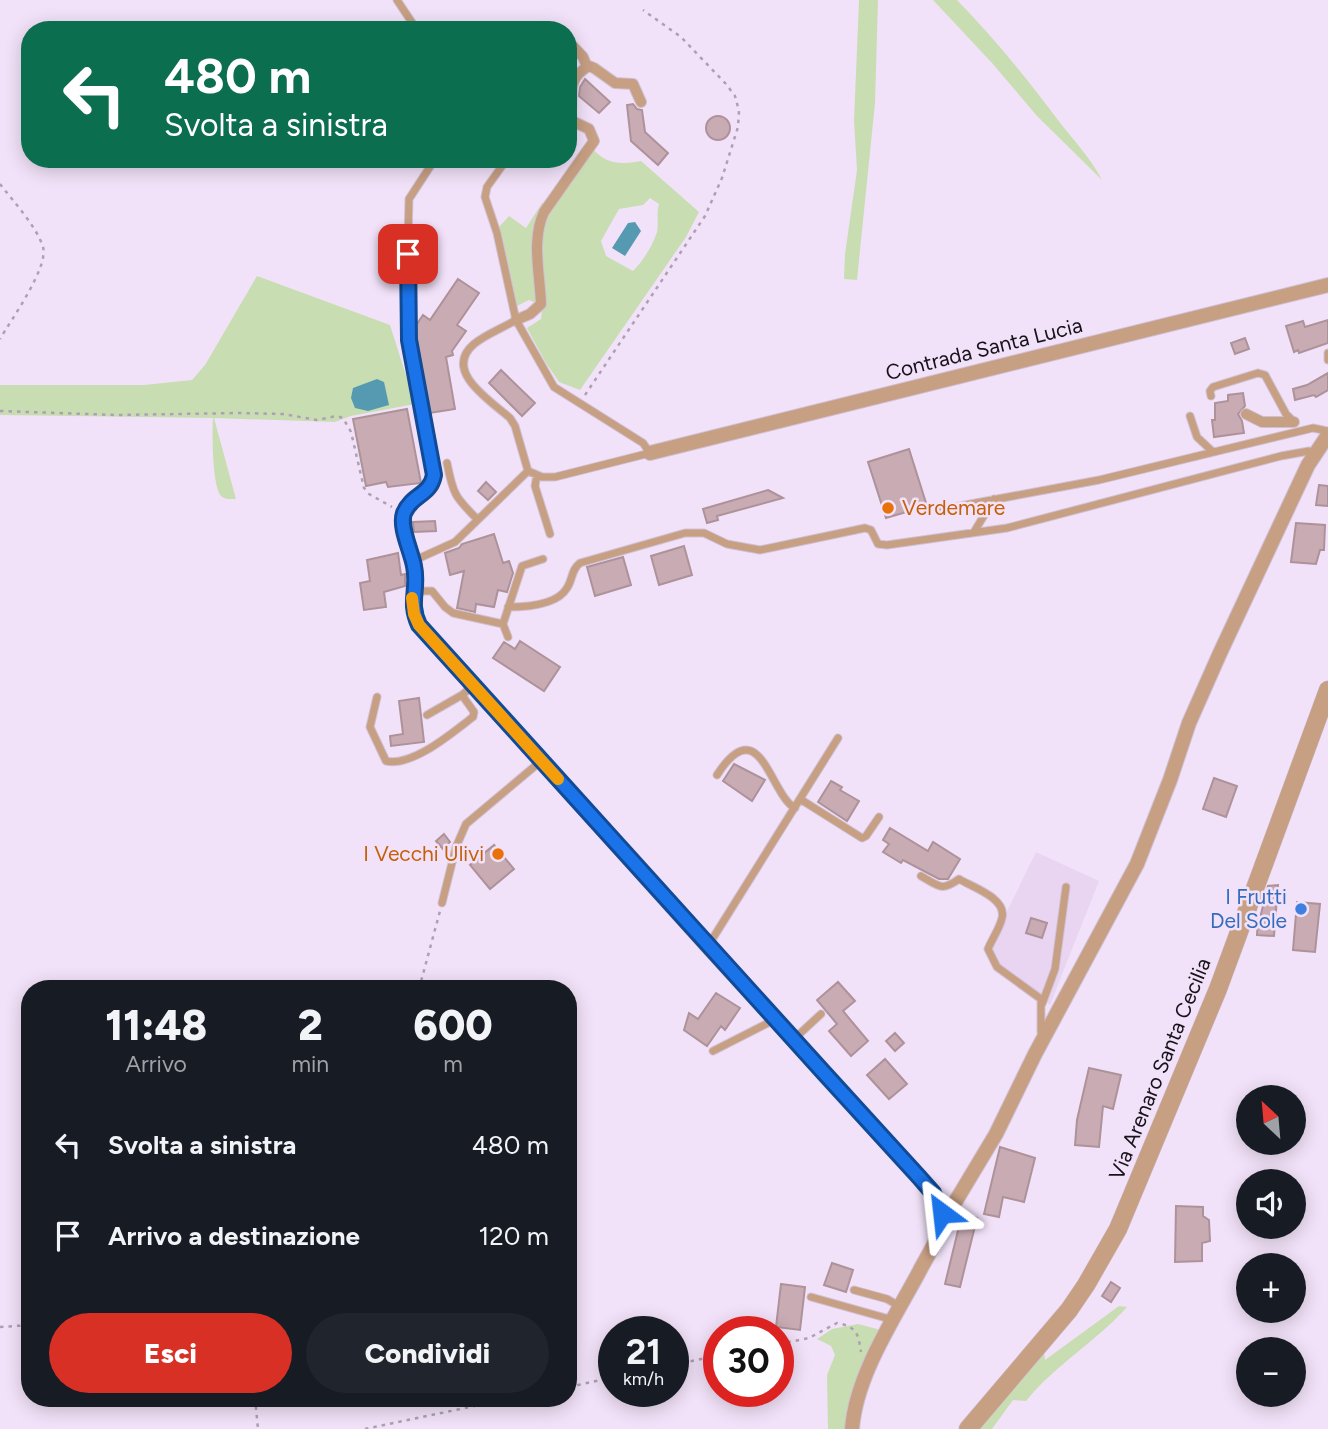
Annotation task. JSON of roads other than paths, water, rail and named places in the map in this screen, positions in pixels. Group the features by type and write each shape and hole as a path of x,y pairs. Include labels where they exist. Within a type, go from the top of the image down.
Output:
{"street":[{"path":"577,51 587,67"},
{"path":"587,67 594,68 615,83 633,84 641,102"},
{"path":"577,79 587,67"},
{"path":"577,124 589,129 594,141 577,165"},
{"path":"516,320 530,314 541,304 538,224 575,168"},
{"name":"Contrada Santa Lucia","path":"650,453 1328,285"},
{"path":"1246,414 1262,422 1298,427"},
{"path":"942,1213 951,1209 996,1134 1137,864 1199,700 1308,465 1328,433"},
{"path":"432,485 410,503 404,514 402,527 413,561 416,584 412,601 419,625 919,1177 933,1193 942,1213 938,1236 871,1365 855,1407 852,1429"},
{"name":"Via Arenaro Santa Cecilia","path":"968,1429 1069,1310 1118,1229 1217,989 1328,690"}],"lane":[{"path":"397,0 411,21"},
{"path":"429,168 410,199 407,276 409,340 434,475 432,485"},
{"path":"501,168 487,187 485,197 497,233 516,320 554,387 643,443 650,453 555,477 528,471 510,418 467,379 462,370 465,353 475,343 516,320"},
{"path":"1328,353 1328,360"},
{"path":"1211,396 1213,387 1258,373 1265,374 1286,414 1298,427"},
{"path":"1190,416 1197,437 1213,452"},
{"path":"938,510 1099,480 1213,452 1298,427 1328,433"},
{"path":"508,607 538,604 564,593 569,586 571,575 580,563 685,533 704,533 727,544 760,550 865,528 871,530 878,544 887,545 974,533 1039,520 1281,456 1309,451 1316,454"},
{"path":"447,463 452,490 477,519"},
{"path":"413,561 455,542 528,471"},
{"path":"537,475 535,486 550,534"},
{"path":"974,533 995,499"},
{"path":"508,637 503,624 522,566 542,559"},
{"path":"415,591 432,591 453,613 503,624"},
{"path":"427,715 474,685"},
{"path":"377,696 370,727 386,761 393,763 429,750 473,717 474,712 462,695"},
{"path":"708,947 838,738"},
{"path":"718,775 727,760 735,754 744,750 752,753 766,762 786,804 795,808"},
{"path":"442,903 456,847 466,824 541,761"},
{"path":"800,799 862,838 879,817"},
{"path":"921,876 941,888 959,879 995,899 1002,907 1003,918 988,949 997,967 1041,999 1041,1032 1045,1036"},
{"path":"1042,1004 1055,969 1066,887"},
{"path":"793,1040 821,1014"},
{"path":"713,1051 773,1018"},
{"path":"854,1290 887,1299 897,1313"},
{"path":"811,1297 897,1313"}],"water":[{"path":"635,222 641,231 625,256 612,248 628,223"},
{"path":"377,379 384,382 389,405 368,411 355,408 351,398 353,388"}],"place":[{"name":"Verdemare","path":"888,508"},
{"name":"I Vecchi Ulivi","path":"498,854"},
{"name":"I Frutti Del Sole","path":"1301,909"}]}
